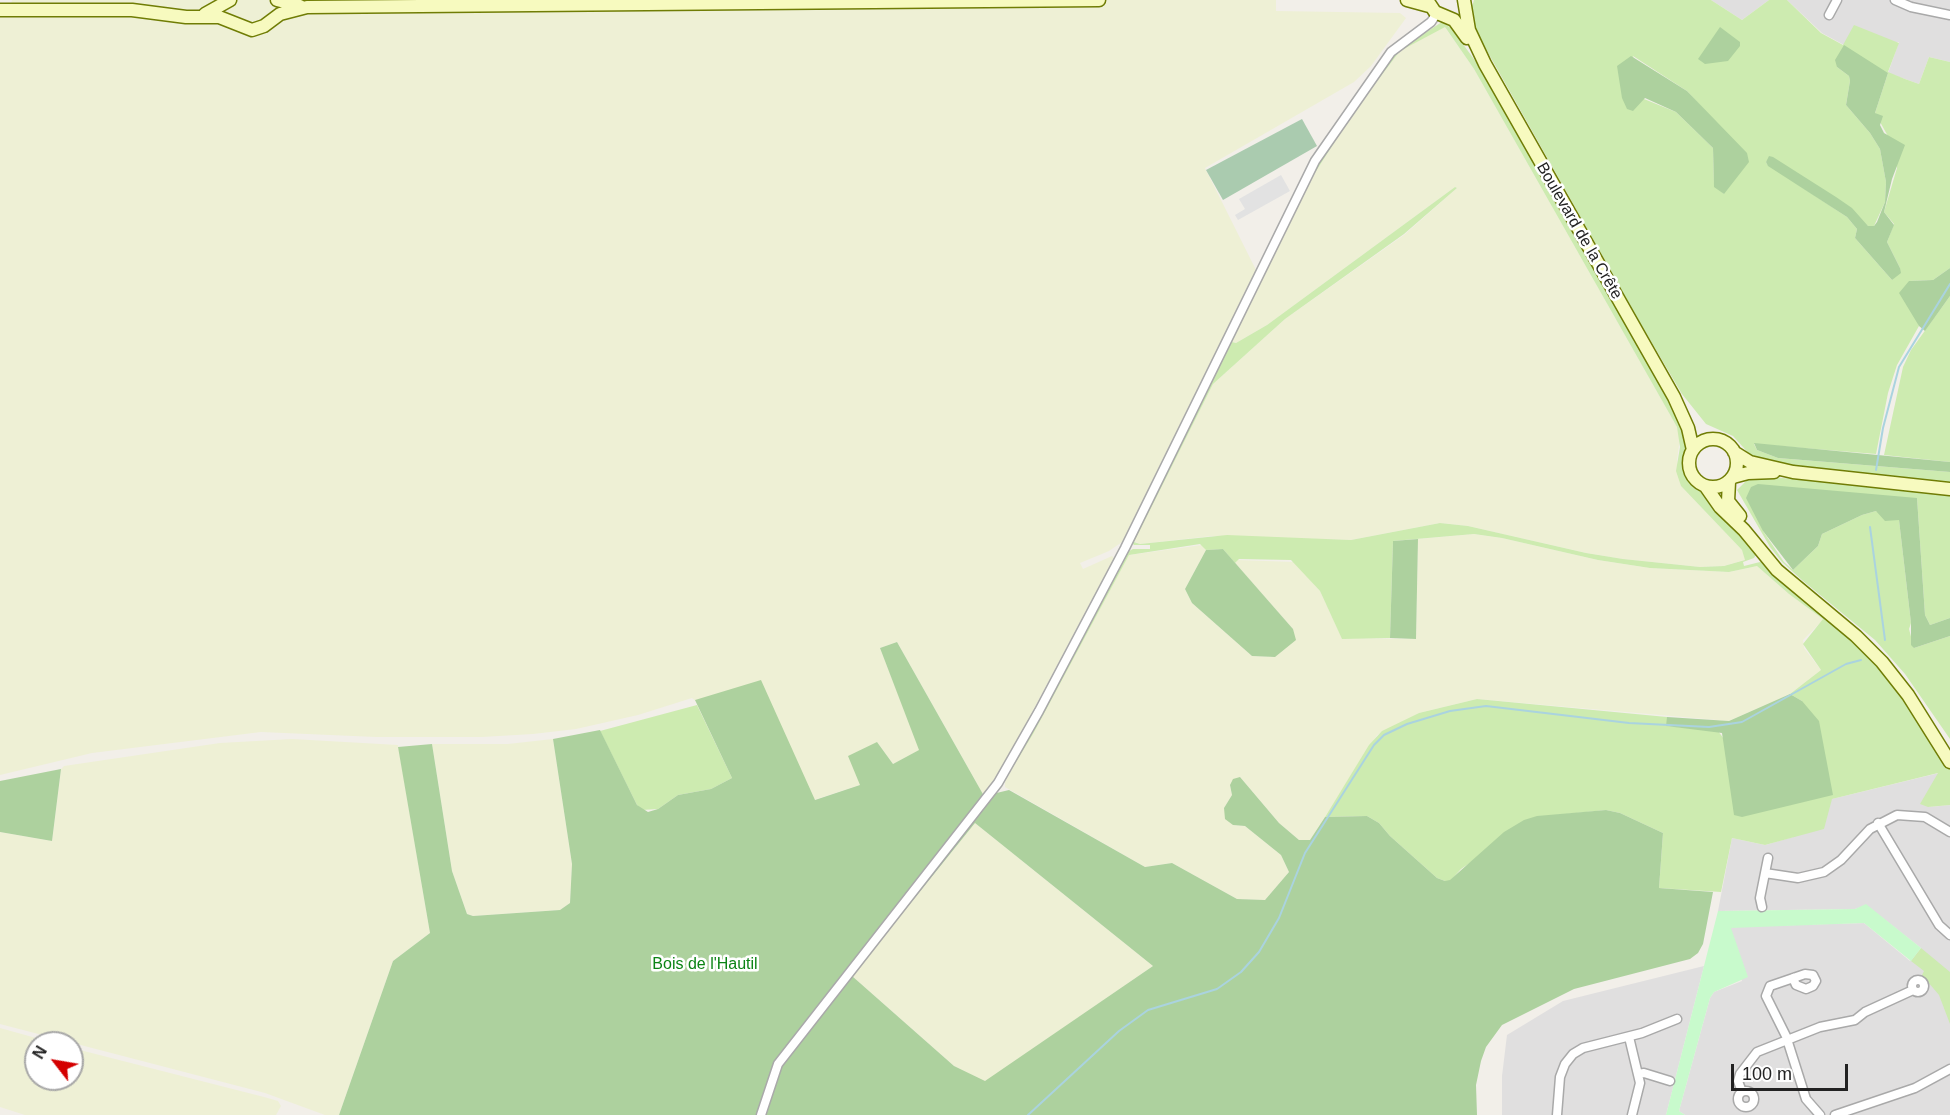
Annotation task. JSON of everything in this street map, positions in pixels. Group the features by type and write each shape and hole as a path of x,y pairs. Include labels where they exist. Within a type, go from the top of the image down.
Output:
{"main road":[{"path":"195,17 217,9 230,0"},
{"path":"230,0 230,13 234,21"},
{"path":"270,20 274,0 307,7"},
{"path":"0,10 119,9 195,17 219,17 252,30 264,26 285,12 307,7 1099,0"},
{"path":"1407,0 1435,9"},
{"name":"Boulevard de la Crête","path":"1435,9 1457,11 1463,1"},
{"name":"Boulevard de la Crête","path":"1463,1 1469,30 1485,64 1674,397 1688,428 1693,450"},
{"name":"Boulevard de la Crête","path":"1435,9 1457,24 1485,64"},
{"name":"Boulevard de la Crête","path":"1674,397 1697,428 1712,439"},
{"path":"1793,472 1748,473 1715,488 1698,483 1690,473 1689,461 1693,450 1699,443 1712,439 1727,444 1734,452 1750,462 1793,472 1950,489"},
{"path":"1734,452 1737,467 1726,494 1730,505 1768,554 1791,578 1851,625 1881,654 1904,681 1950,749"},
{"path":"1706,487 1720,507 1744,530 1777,570 1856,636 1882,662 1924,718 1950,762"}],"street":[{"path":"1829,15 1837,0"},
{"path":"1895,0 1911,7 1950,15"},
{"path":"761,1115 778,1064 998,783 1039,711 1125,548 1295,196 1315,161 1391,52 1431,22 1435,9"},
{"path":"1765,873 1798,878 1824,872 1841,860 1878,823 1897,815 1915,814 1930,819 1950,832"},
{"path":"1878,823 1939,925 1950,935"},
{"path":"1762,907 1760,898 1768,858"},
{"path":"1793,978 1770,987 1766,994 1787,1040 1806,1099 1820,1115"},
{"path":"1742,1092 1739,1076 1748,1060 1762,1049 1820,1027 1855,1020 1865,1012 1913,990"},
{"path":"1557,1115 1560,1077 1569,1059 1583,1048 1629,1037 1677,1019"},
{"path":"1629,1037 1640,1083 1632,1115"},
{"path":"1835,1115 1915,1088 1950,1069"},
{"path":"1638,1074 1644,1073 1670,1081"}],"shaded area":[{"path":"1711,0 1769,0 1742,20"},
{"path":"1787,0 1950,0 1950,62 1929,57 1919,84 1888,73 1899,42 1844,45 1822,33"},
{"path":"1281,175 1290,191 1238,220 1235,215 1245,209 1239,199"},
{"path":"1939,773 1928,807 1950,805 1950,1115 1685,1115 1679,1111 1710,998 1714,992 1742,981 1730,927 1864,923 1910,961 1921,948 1866,905 1855,909 1718,911 1732,838 1765,845 1793,837 1832,799"},
{"path":"1704,966 1666,1115 1502,1115 1502,1076 1507,1035 1563,1001"}],"green space":[{"path":"12,0 1276,0 1276,11 1400,13 1406,18 1371,66 1354,82 1205,168 1256,270 1122,542 1109,551 1080,563 1083,569 1112,556 1114,558 1011,752 984,796 897,642 880,648 920,750 893,764 877,742 860,785 814,800 692,698 638,715 576,729 533,734 482,737 376,737 261,732 92,753 0,775 0,17 9,16"},
{"path":"1474,0 1711,0 1742,20 1769,0 1787,0 1821,33 1843,45 1854,25 1899,43 1888,72 1905,79 1919,84 1929,57 1950,62 1950,268 1933,280 1909,281 1919,326 1897,365 1888,393 1876,454 1754,444 1757,450 1778,458 1950,472 1950,484 1796,468 1752,457 1733,436 1706,424 1682,394 1642,326 1482,42 1474,26 1471,10","holes":["1633,56 1687,91 1715,122 1724,194 1714,184 1713,148 1676,112 1644,99","1837,67 1888,73 1875,113 1889,138 1897,168 1884,212 1894,224 1887,242 1900,268 1892,280 1855,238 1857,229 1847,217 1767,164 1766,161 1868,226 1874,226 1885,202 1886,182 1880,149 1870,133 1846,105 1849,76"]},
{"path":"1442,22 1451,28 1485,74 1685,429 1686,448 1682,463 1688,480 1706,494 1758,551 1754,558 1743,562 1744,566 1764,561 1880,664 1950,767 1950,805 1928,807 1920,804 1938,773 1832,799 1824,829 1765,845 1732,838 1721,892 1659,888 1663,833 1620,813 1606,810 1537,817 1461,869 1450,881 1437,878 1390,836 1379,823 1367,816 1325,817 1369,745 1382,731 1419,713 1477,699 1667,717 1667,726 1718,731 1724,739 1735,815 1802,701 1790,694 1821,670 1803,644 1823,619 1757,566 1729,572 1650,568 1598,560 1502,538 1474,534 1393,541 1390,638 1342,639 1320,591 1291,560 1239,559 1235,563 1223,549 1206,550 1200,544 1129,555 1033,734 1002,785 1127,552 1133,549 1150,549 1150,545 1134,545 1132,543 1308,179 1392,54","holes":["1445,27 1474,69 1677,427 1680,447 1676,471 1681,486 1742,550 1745,560 1724,566 1700,567 1623,559 1586,553 1468,526 1440,523 1351,540 1227,535 1140,544 1134,542 1213,384 1285,319 1404,234 1457,188 1455,187 1267,325 1236,343 1232,342 1299,198 1355,110 1400,51"]},
{"path":"1444,26 1474,69 1677,427 1680,438 1677,460 1681,486 1742,550 1746,556 1745,560 1724,566 1700,567 1623,559 1586,553 1468,526 1440,523 1351,540 1212,536 1140,544 1134,541 1213,384 1285,319 1404,235 1457,188 1455,187 1267,325 1236,343 1232,342 1299,198 1355,110 1400,51"},
{"path":"1720,27 1740,42 1740,46 1728,61 1705,64 1698,59"},
{"path":"1844,45 1888,73 1875,113 1883,116 1880,125 1884,133 1905,145 1892,179 1884,212 1894,225 1887,242 1901,273 1892,280 1855,238 1857,229 1847,217 1768,166 1766,162 1769,156 1773,157 1852,208 1868,226 1874,226 1877,222 1885,202 1886,182 1880,149 1870,133 1846,105 1849,76 1837,67 1835,60"},
{"path":"1631,56 1687,91 1747,153 1749,162 1724,194 1714,187 1713,148 1676,112 1645,98 1633,111 1627,109 1622,98 1617,66"},
{"path":"1302,119 1317,146 1223,200 1206,170"},
{"path":"1950,268 1950,296 1925,331 1919,326 1899,293 1909,281 1933,280"},
{"path":"1950,296 1950,462 1884,455 1903,367 1911,350"},
{"path":"1754,443 1950,462 1950,472 1778,458 1757,450"},
{"path":"1762,476 1950,494 1950,618 1930,625 1925,615 1917,498 1763,531 1784,562 1793,570 1818,546 1822,534 1862,515 1876,511 1899,520 1911,623 1909,629 1914,648 1950,636 1950,739 1905,674 1875,640 1803,581 1782,562 1770,547 1737,490 1749,478"},
{"path":"1758,484 1917,498 1925,615 1930,625 1950,618 1950,636 1914,648 1911,645 1911,623 1899,520 1885,521 1876,511 1862,515 1822,534 1818,546 1793,570 1763,531 1746,498 1751,487"},
{"path":"1474,534 1502,538 1598,560 1650,568 1729,572 1757,566 1789,594 1824,619 1803,640 1804,648 1821,670 1790,694 1729,721 1477,699 1419,713 1377,735 1310,840 1305,842 1299,840 1279,823 1240,777 1230,785 1232,795 1224,808 1233,825 1245,826 1281,855 1289,872 1265,900 1237,899 1172,863 1145,867 1005,787 1005,782 1129,555 1202,545 1206,550 1185,589 1192,603 1252,656 1275,657 1293,629 1235,563 1237,560 1294,562 1320,591 1342,638 1416,639 1418,539"},
{"path":"1418,539 1416,639 1390,638 1393,541"},
{"path":"1223,549 1293,629 1296,640 1275,657 1252,656 1192,603 1185,589 1206,550"},
{"name":"Bois de l'Hautil","path":"897,642 984,796 1009,790 1145,867 1172,863 1237,899 1265,900 1289,872 1281,855 1245,826 1233,825 1225,819 1224,808 1232,795 1230,785 1233,779 1240,777 1279,823 1299,840 1310,840 1325,817 1367,816 1379,823 1390,836 1437,878 1445,881 1450,880 1504,832 1524,820 1537,816 1606,810 1620,813 1663,833 1659,888 1713,892 1703,944 1698,953 1690,959 1574,989 1502,1025 1486,1047 1481,1061 1476,1085 1477,1115 339,1115 393,961 430,933 398,747 432,744 452,871 467,914 473,916 560,910 570,903 572,864 553,739 600,730 637,805 648,812 658,809 678,795 711,789 732,778 695,700 761,680 815,800 860,785 848,756 877,742 893,764 919,750 880,648","holes":["975,823 1153,966 985,1081 954,1066 852,976"]},
{"path":"1790,694 1802,701 1819,721 1833,795 1742,817 1734,815 1722,733 1666,726 1667,717 1729,721"},
{"path":"697,705 732,778 711,789 678,795 658,809 642,810 637,805 600,731"},
{"path":"292,739 398,745 430,933 393,961 339,1115 325,1115 265,1093 84,1046 84,1031 27,1031 0,1024 0,832 52,841 61,769 64,766 220,743"},
{"path":"553,739 572,864 570,903 560,910 473,916 467,914 452,871 432,744 508,744"},
{"path":"61,769 52,841 0,832 0,781"},
{"path":"975,823 1153,966 985,1082 954,1066 852,976"},
{"path":"1866,904 1921,948 1911,961 1864,923 1731,928 1748,977 1714,992 1710,998 1679,1111 1685,1115 1666,1115 1718,911 1855,909"},
{"path":"1921,948 1950,972 1950,1024 1939,995 1922,975 1924,971 1911,961"},
{"path":"0,1028 24,1035 24,1091 84,1091 84,1051 264,1097 278,1101 281,1106 276,1115 25,1115 0,1107"}],"waterway":[{"path":"1876,470 1883,428 1899,367 1950,284"},
{"path":"1870,527 1885,640"},
{"path":"1028,1115 1119,1031 1148,1010 1217,989 1241,972 1259,952 1279,918 1305,853 1374,745 1384,735 1407,724 1450,711 1486,706 1629,723 1709,727 1742,722 1846,664 1861,660"}]}
